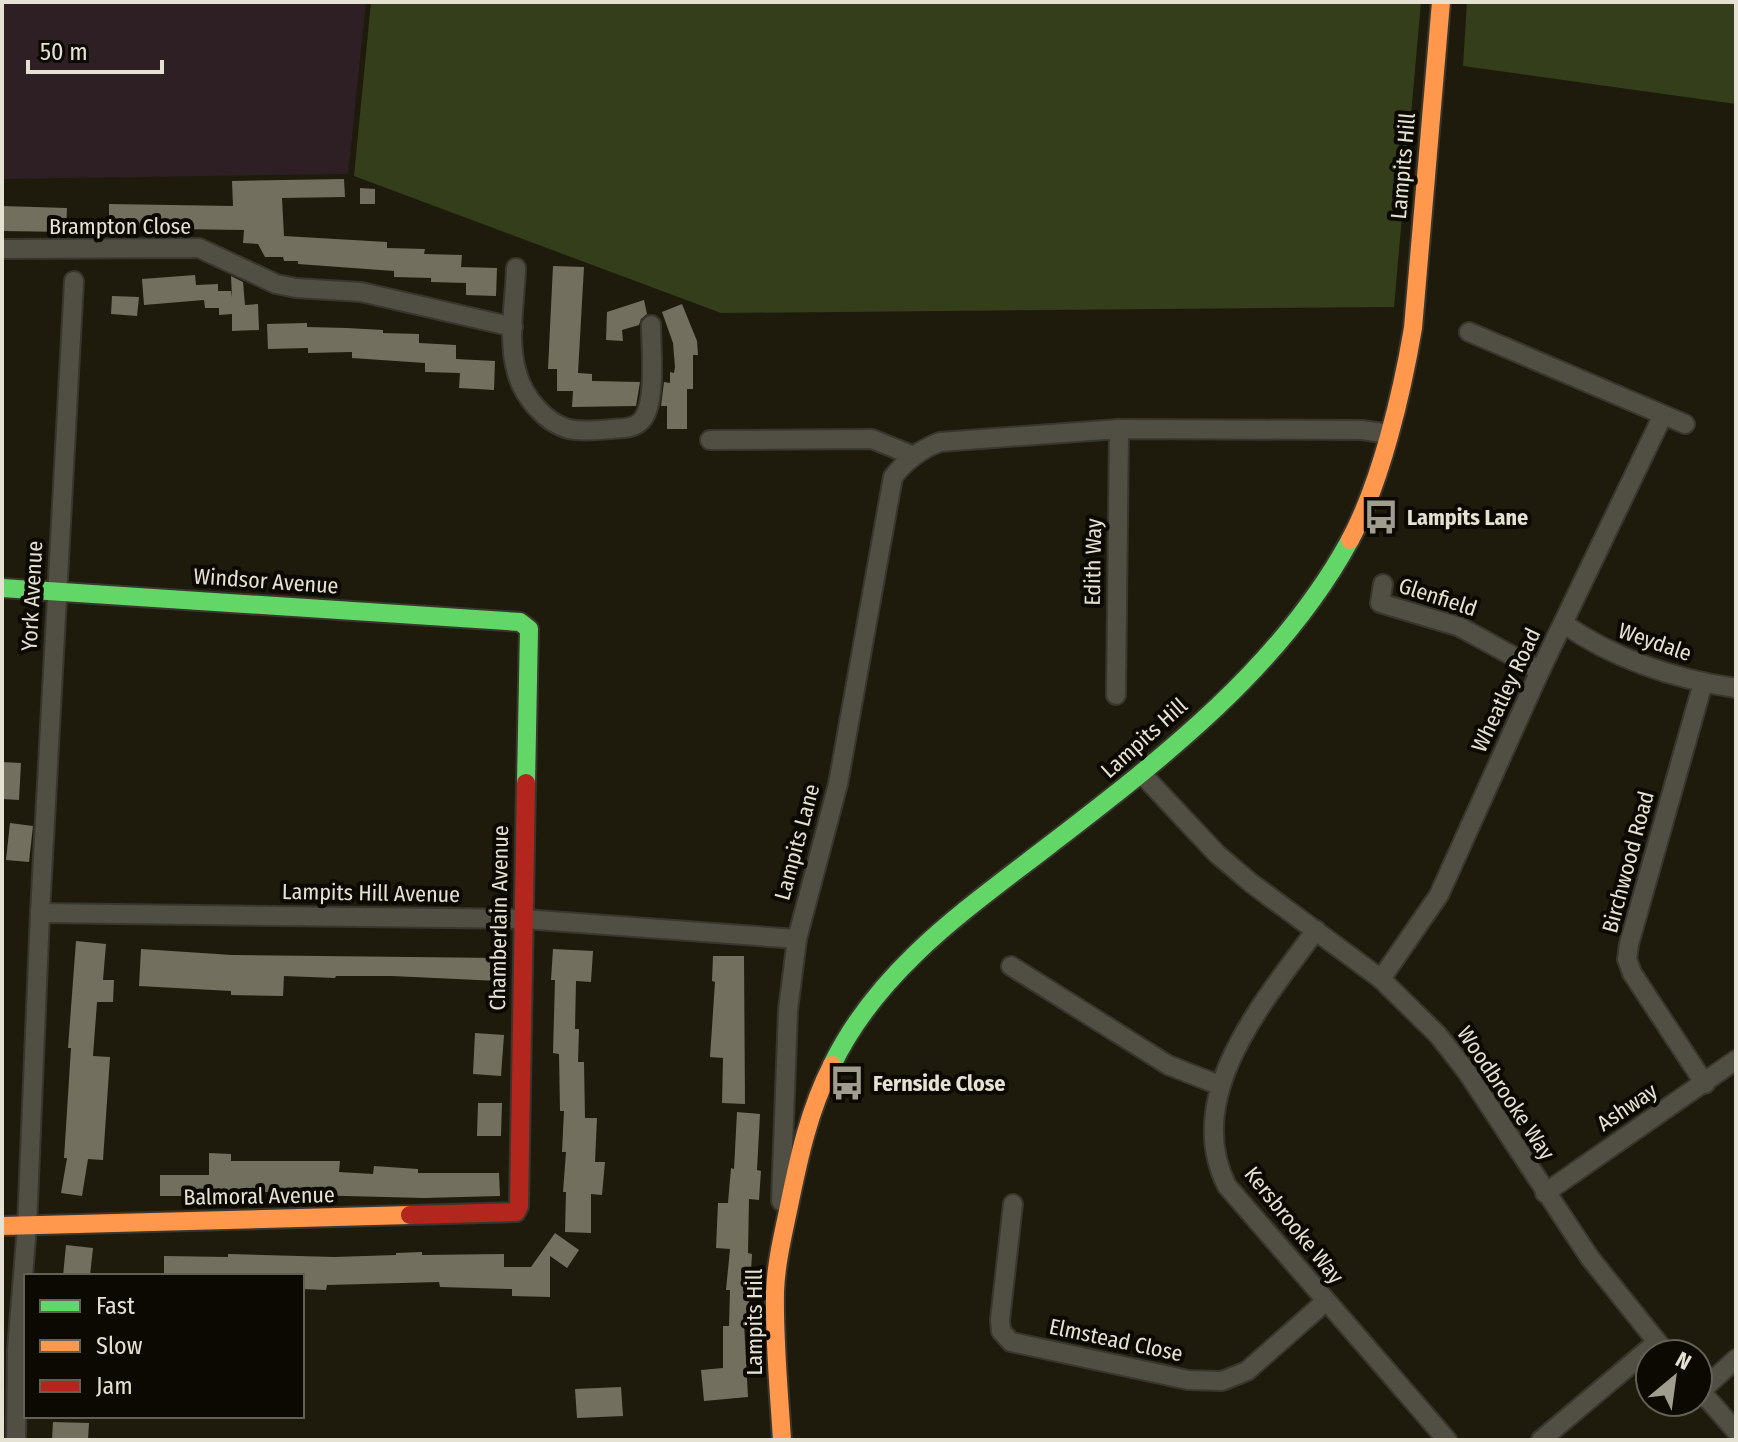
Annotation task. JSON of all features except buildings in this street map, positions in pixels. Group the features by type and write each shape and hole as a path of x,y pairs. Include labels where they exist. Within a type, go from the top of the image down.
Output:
{"main road":[{"name":"Lampits Hill","path":"782,1440 775,1320 779,1252 815,1099 859,1020 891,979 935,933 1142,774 1263,662 1331,574 1355,530 1389,434 1404,380 1413,328 1441,2"},
{"name":"Windsor Avenue","path":"2,588 520,622 526,625"},
{"name":"Chamberlain Avenue","path":"516,1212 519,1206 529,629 526,625"},
{"name":"Balmoral Avenue","path":"2,1226 516,1212"}],"street":[{"name":"Brampton Close","path":"2,249 199,248 276,284 361,292 513,327"},
{"path":"516,268 512,345 517,373 533,403 554,423 569,429 591,430 631,428 641,421 650,398 651,325"},
{"name":"York Avenue","path":"16,1440 17,1350 27,1226 40,913 74,281"},
{"path":"1469,332 1685,424"},
{"name":"Wheatley Road","path":"1381,979 1439,895 1540,671 1663,415"},
{"path":"710,440 872,439 914,456 940,442 1119,429 1362,430 1389,434"},
{"name":"Edith Way","path":"1116,695 1119,429"},
{"name":"Lampits Lane","path":"779,1252 788,1010 797,939 838,784 893,477 914,456"},
{"name":"Glenfield","path":"1383,584 1380,603 1460,627 1540,671"},
{"name":"Weydale","path":"1564,624 1595,646 1620,657 1703,683 1736,688"},
{"name":"Birchwood Road","path":"1703,683 1627,959 1632,973 1705,1084"},
{"name":"Woodbrooke Way","path":"1142,774 1217,854 1251,883 1381,979 1438,1035 1467,1072 1590,1258 1654,1338"},
{"name":"Lampits Hill Avenue","path":"40,913 523,919 797,939"},
{"name":"Kersbrooke Way","path":"1316,930 1259,1012 1219,1085 1212,1130 1219,1169 1227,1186 1447,1440"},
{"path":"1011,966 1168,1065 1219,1085"},
{"name":"Ashway","path":"1545,1193 1736,1060"},
{"name":"Elmstead Close","path":"1013,1204 1000,1320 1001,1331 1011,1342 1188,1380 1222,1381 1247,1371 1325,1302"},
{"path":"1714,1377 1736,1359"},
{"path":"1541,1440 1634,1369"},
{"path":"1714,1407 1736,1431"}],"shaded area":[{"path":"2,2 366,2 348,174 2,179"}],"green space":[{"path":"371,2 1421,2 1394,307 721,313 354,176"},
{"path":"1467,2 1736,2 1736,104 1463,66"}],"traffic: fast":[{"path":"832,1065 874,999 928,942 1136,778 1255,669 1322,586 1350,540"},
{"path":"2,588 520,622 529,629 526,783"}],"traffic: slow":[{"path":"1350,540 1371,492 1389,437 1413,328 1441,2"},
{"path":"782,1440 775,1329 777,1270 806,1134 832,1065"},
{"path":"2,1226 410,1215"}],"traffic: jam":[{"path":"410,1215 516,1212 519,1206 526,783"}],"place":[{"name":"Lampits Lane","path":"1381,517"},
{"name":"Fernside Close","path":"847,1083"}]}
